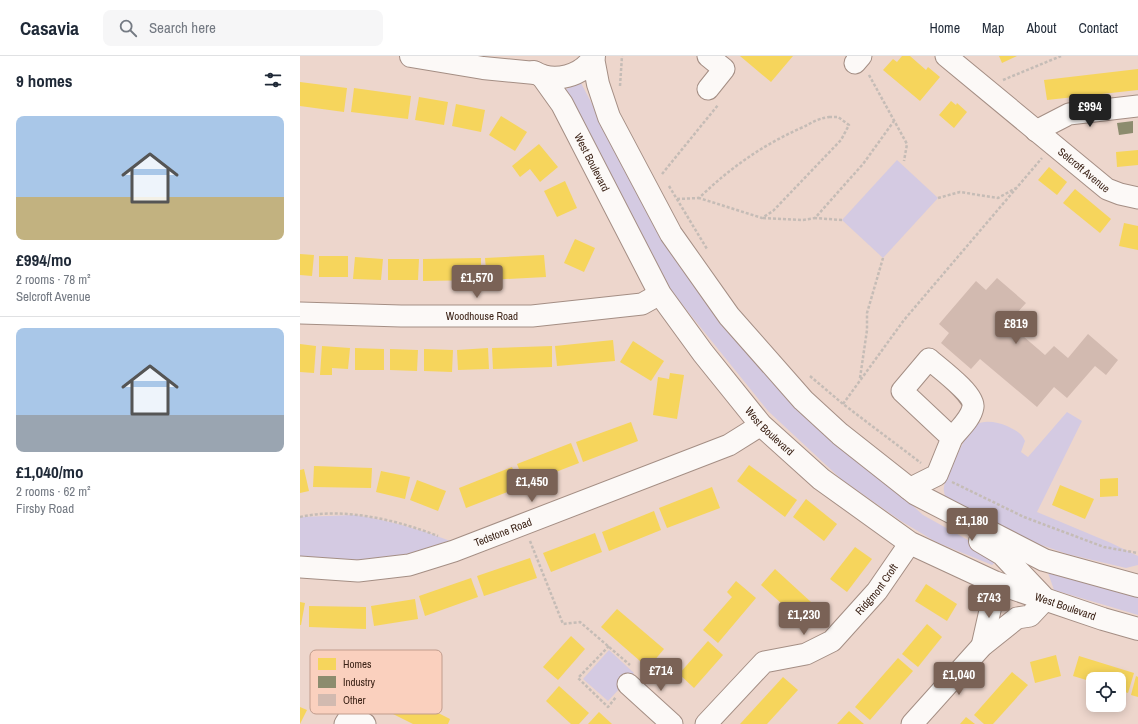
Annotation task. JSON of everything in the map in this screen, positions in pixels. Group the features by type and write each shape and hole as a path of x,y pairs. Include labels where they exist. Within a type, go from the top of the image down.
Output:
{"main road":[{"path":"411,56 483,68 561,78 579,72 593,57"},
{"name":"West Boulevard","path":"518,56 538,75 562,104 660,294 703,353 761,425 821,479 910,543 994,582 1138,629"},
{"path":"593,57 598,84 609,117 670,234 729,316 803,400 840,434 913,491 946,520 1002,554 1016,571 1046,600"},
{"path":"913,491 1044,560 1138,586"},
{"path":"994,582 1016,571 1044,560"}],"street":[{"path":"708,56 724,70 708,89"},
{"name":"Selcroft Avenue","path":"946,56 1107,189 1138,198"},
{"path":"1036,131 1069,114 1138,106"},
{"name":"Woodhouse Road","path":"300,313 401,316 532,316 642,304 660,294"},
{"name":"Tedstone Road","path":"300,567 358,571 409,565 465,546 729,445 761,425"},
{"path":"913,491 938,475 952,438"},
{"name":"Ridgmont Croft","path":"706,724 764,662 806,654 832,641 877,591 910,543"},
{"path":"982,646 992,606 991,588 994,582"},
{"path":"912,724 982,646 1017,618 1030,616 1046,600"},
{"path":"992,606 1017,618"},
{"path":"628,684 672,724"},
{"path":"345,724 350,716 365,724"}],"path":[{"path":"620,92 622,56"},
{"path":"984,88 1061,56"},
{"path":"858,60 884,99 907,144 904,161"},
{"path":"662,174 720,104 708,89"},
{"path":"699,198 723,174 761,148 816,119 838,118 849,125 841,140 773,211 762,218"},
{"path":"815,218 863,164 894,121"},
{"path":"843,404 904,320 1052,145"},
{"path":"658,168 710,253"},
{"path":"938,198 960,192 998,198 1018,187"},
{"path":"677,199 699,198 762,218 803,220 815,218 842,220"},
{"path":"860,379 867,330 867,313 883,258"},
{"path":"804,371 843,404 938,475 1024,517 1104,547 1138,553"},
{"path":"300,518 356,515 391,521 424,530 465,546"},
{"path":"523,524 563,624 580,622 609,646 638,672 608,707 578,678 609,646"}],"shaded area":[{"path":"581,83 648,210 868,465 923,515 995,555 998,560 992,565 936,542 901,521 841,479 768,411 672,292 619,195 566,89"},
{"path":"897,160 938,198 883,258 842,220"},
{"path":"1067,412 1082,421 1037,512 1138,556 1138,565 1126,568 1067,554 1013,535 945,497 945,482 957,455 974,426 982,422 995,422 1015,430 1025,441 1021,452 1028,457"},
{"path":"355,515 384,520 465,547 454,551 300,567 300,517"},
{"path":"1047,570 1138,595 1138,615 1054,590"},
{"path":"609,650 634,673 608,701 583,679"}],"building: Homes":[{"path":"740,56 793,56 771,82"},
{"path":"902,56 910,56 926,70 928,67 940,77 920,101 883,70 893,59 897,62"},
{"path":"999,56 1017,56 1002,63"},
{"path":"1138,69 1138,90 1047,100 1044,80"},
{"path":"300,82 347,88 344,112 300,106"},
{"path":"354,88 411,96 408,119 351,112"},
{"path":"419,97 448,102 444,125 415,120"},
{"path":"951,101 956,105 957,103 967,112 954,128 939,115"},
{"path":"456,104 485,110 481,132 452,126"},
{"path":"501,116 527,132 515,151 489,135"},
{"path":"539,144 558,167 540,182 530,169 520,177 512,166"},
{"path":"1138,150 1138,165 1117,167 1116,152"},
{"path":"1049,167 1067,182 1057,195 1038,180"},
{"path":"565,181 577,208 557,217 544,191"},
{"path":"1075,189 1111,219 1100,233 1063,203"},
{"path":"1124,223 1138,226 1138,250 1119,246"},
{"path":"575,239 595,248 584,272 564,263"},
{"path":"300,254 314,255 312,276 300,275"},
{"path":"544,255 546,277 487,280 485,258"},
{"path":"319,256 348,256 348,277 319,277"},
{"path":"355,257 383,259 381,280 353,279"},
{"path":"481,258 481,280 423,281 423,259"},
{"path":"388,259 419,259 418,280 388,280"},
{"path":"613,340 615,361 557,366 555,346"},
{"path":"633,341 664,361 651,381 620,362"},
{"path":"300,344 316,346 314,373 300,372"},
{"path":"322,346 350,348 348,369 332,368 332,375 320,375"},
{"path":"552,346 552,367 493,369 492,348"},
{"path":"355,348 384,349 384,370 355,370"},
{"path":"488,348 489,369 458,370 457,350"},
{"path":"390,349 418,350 417,371 390,370"},
{"path":"424,349 453,350 452,372 424,371"},
{"path":"670,373 684,375 677,419 653,415 658,377 669,379"},
{"path":"631,422 638,441 583,462 576,442"},
{"path":"571,443 579,463 525,484 517,464"},
{"path":"749,465 797,500 785,517 737,481"},
{"path":"314,466 372,468 371,488 313,487"},
{"path":"512,467 520,487 466,508 459,488"},
{"path":"304,469 309,491 300,493 300,470"},
{"path":"381,471 410,477 405,499 376,492"},
{"path":"1118,478 1118,496 1100,497 1100,479"},
{"path":"417,480 446,491 438,511 410,500"},
{"path":"1060,485 1094,499 1085,519 1052,505"},
{"path":"712,487 720,508 667,528 659,508"},
{"path":"806,499 837,524 824,541 793,517"},
{"path":"654,511 661,530 609,551 602,532"},
{"path":"595,533 602,552 551,572 543,553"},
{"path":"855,547 872,559 847,592 830,579"},
{"path":"530,558 537,578 484,596 477,576"},
{"path":"775,569 823,613 809,628 761,585"},
{"path":"471,578 478,597 425,616 419,596"},
{"path":"736,581 756,598 718,643 703,630 732,597 727,592"},
{"path":"926,584 957,604 947,621 915,601"},
{"path":"415,599 418,619 374,626 371,606"},
{"path":"300,602 305,603 301,625 300,625"},
{"path":"309,606 366,607 366,629 309,627"},
{"path":"617,609 664,649 648,668 601,627"},
{"path":"927,624 942,637 918,667 902,654"},
{"path":"571,636 585,649 558,680 543,667"},
{"path":"708,641 723,655 694,688 679,674"},
{"path":"1056,655 1061,676 1035,683 1030,662"},
{"path":"1079,656 1134,673 1128,693 1126,692 1126,672 1086,672 1086,680 1073,676"},
{"path":"898,658 913,671 870,720 855,707"},
{"path":"1012,672 1028,685 993,724 984,724 974,715"},
{"path":"1136,676 1138,677 1138,697 1131,695"},
{"path":"783,677 798,690 767,724 740,724"},
{"path":"559,686 589,713 579,724 571,724 546,701"},
{"path":"300,707 307,710 300,724"},
{"path":"849,711 864,724 837,724"},
{"path":"599,712 612,724 588,724"},
{"path":"393,714 440,714 450,719 448,724 413,724"},
{"path":"966,717 975,724 960,724"}],"building: Industry":[{"path":"1133,121 1133,133 1119,135 1117,123"}],"building: Other":[{"path":"997,278 1026,303 1008,323 1045,355 1054,346 1068,358 1088,334 1118,360 1106,375 1095,366 1067,398 1054,387 1037,407 980,359 971,369 941,343 949,333 939,324 976,281 986,290"}]}
